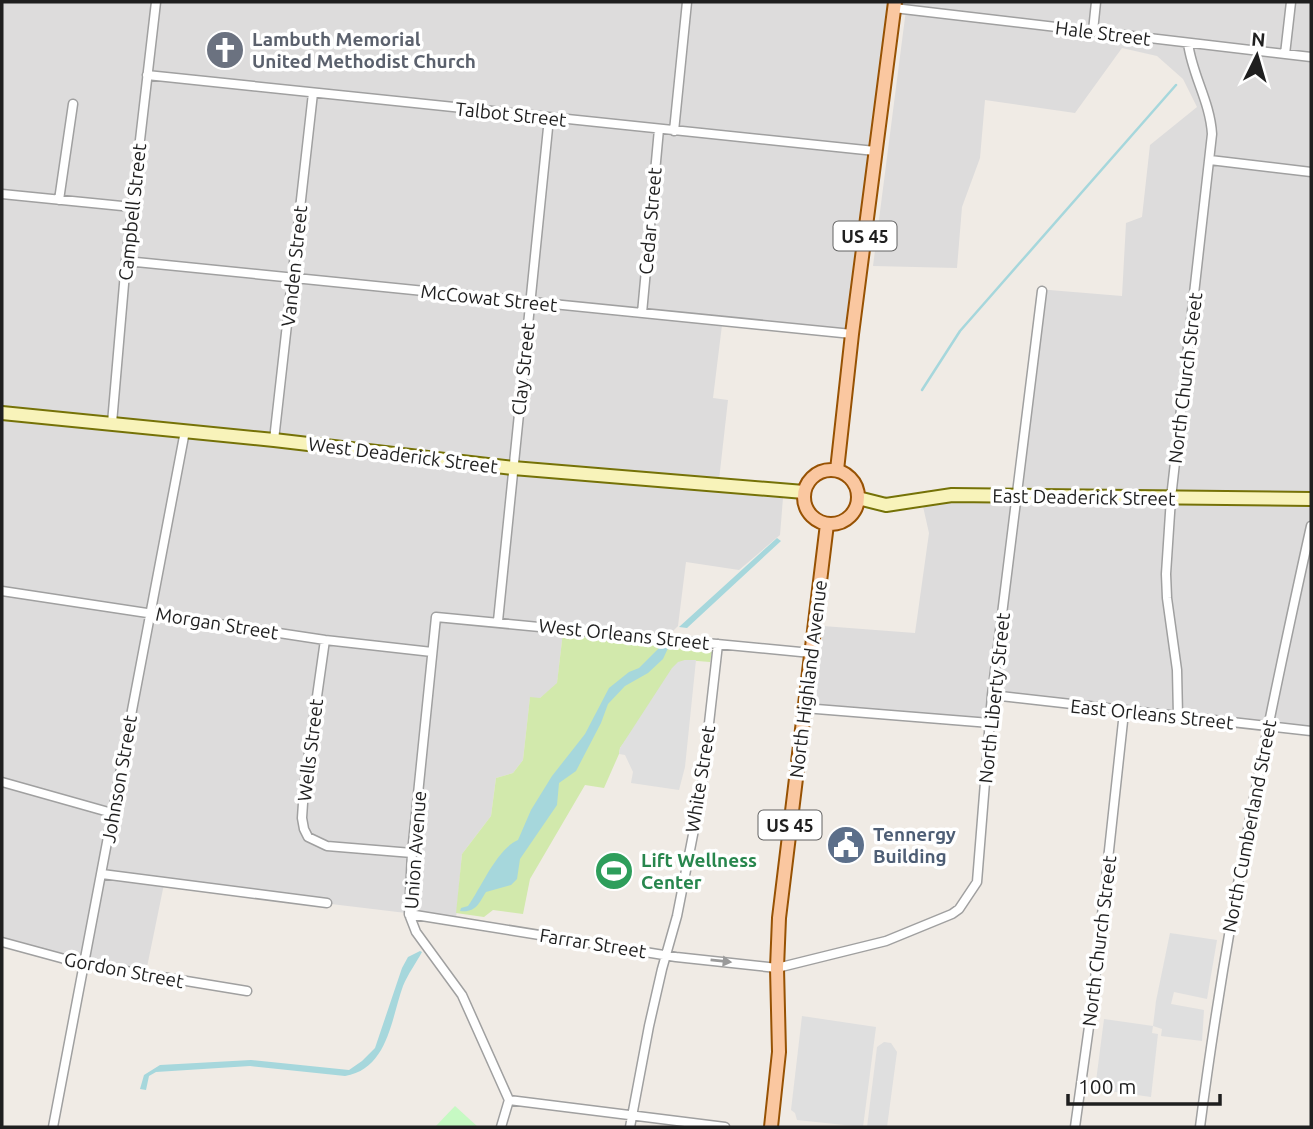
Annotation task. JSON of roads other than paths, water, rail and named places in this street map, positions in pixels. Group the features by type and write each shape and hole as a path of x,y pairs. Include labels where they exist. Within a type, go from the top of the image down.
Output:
{"main road":[{"name":"US 45","path":"837,470 894,5"},
{"path":"837,470 853,480 858,498 852,514 845,520 827,524 819,522 806,509 804,492 807,484 820,472 837,470"},
{"name":"North Highland Avenue","path":"771,1127 779,1052 779,918 827,524"}],"street":[{"name":"Campbell Street","path":"111,424 126,261 156,2"},
{"path":"674,131 687,2"},
{"path":"1093,31 1096,2"},
{"path":"1285,54 1291,2"},
{"name":"Hale Street","path":"894,5 1311,57"},
{"name":"North Church Street","path":"1178,716 1177,670 1166,586 1171,498 1210,160 1211,119 1190,63 1188,43"},
{"name":"Talbot Street","path":"147,75 875,151"},
{"name":"Vanden Street","path":"274,440 313,93"},
{"path":"59,200 73,104"},
{"name":"Clay Street","path":"498,621 549,118"},
{"name":"Cedar Street","path":"642,313 659,129"},
{"path":"1210,160 1311,172"},
{"path":"2,194 132,207"},
{"name":"McCowat Street","path":"126,261 852,334"},
{"name":"North Liberty Street","path":"777,968 886,941 952,914 959,909 977,882 992,695 1042,292"},
{"name":"West Deaderick Street","path":"2,413 274,440 513,468 804,492"},
{"name":"Johnson Street","path":"52,1127 185,431"},
{"name":"East Deaderick Street","path":"858,498 886,505 952,495 1311,499"},
{"name":"North Cumberland Street","path":"1200,1127 1228,938 1267,727 1311,526"},
{"name":"Morgan Street","path":"2,591 325,640 432,652"},
{"name":"West Orleans Street","path":"436,617 811,653"},
{"name":"Union Avenue","path":"436,617 412,853 409,914 416,932 462,995 509,1100"},
{"name":"Wells Street","path":"325,640 304,788 304,829 308,837 327,846 412,853"},
{"name":"White Street","path":"630,1127 701,794 718,644"},
{"name":"East Orleans Street","path":"992,695 1311,732"},
{"path":"804,708 990,723"},
{"name":"North Church Street","path":"1075,1127 1095,985 1124,712"},
{"path":"2,782 113,813"},
{"path":"102,874 327,903"},
{"name":"Farrar Street","path":"409,914 665,955 777,968"},
{"name":"Gordon Street","path":"2,942 83,964 247,991"},
{"path":"501,1127 509,1100 725,1127"}],"water":[{"path":"777,538 781,541 687,628 679,627"},
{"path":"662,645 669,646 663,659 648,673 625,686 608,704 576,771 559,783 557,805 520,859 517,879 511,885 486,892 473,909 460,911 468,906 503,851 518,840 531,810 552,776 585,734 609,688 629,672 639,668"},
{"path":"422,952 403,986 386,1041 371,1064 359,1071 345,1076 250,1066 156,1072 149,1076 146,1090 140,1089 144,1075 160,1065 251,1060 349,1070 375,1048 402,968 408,957"}],"waterway":[{"path":"922,390 960,331 1176,85"}],"place":[{"name":"Lambuth Memorial United Methodist Church","path":"225,50"},
{"name":"Tennergy Building","path":"846,845"},
{"name":"Lift Wellness Center","path":"614,871"}]}
